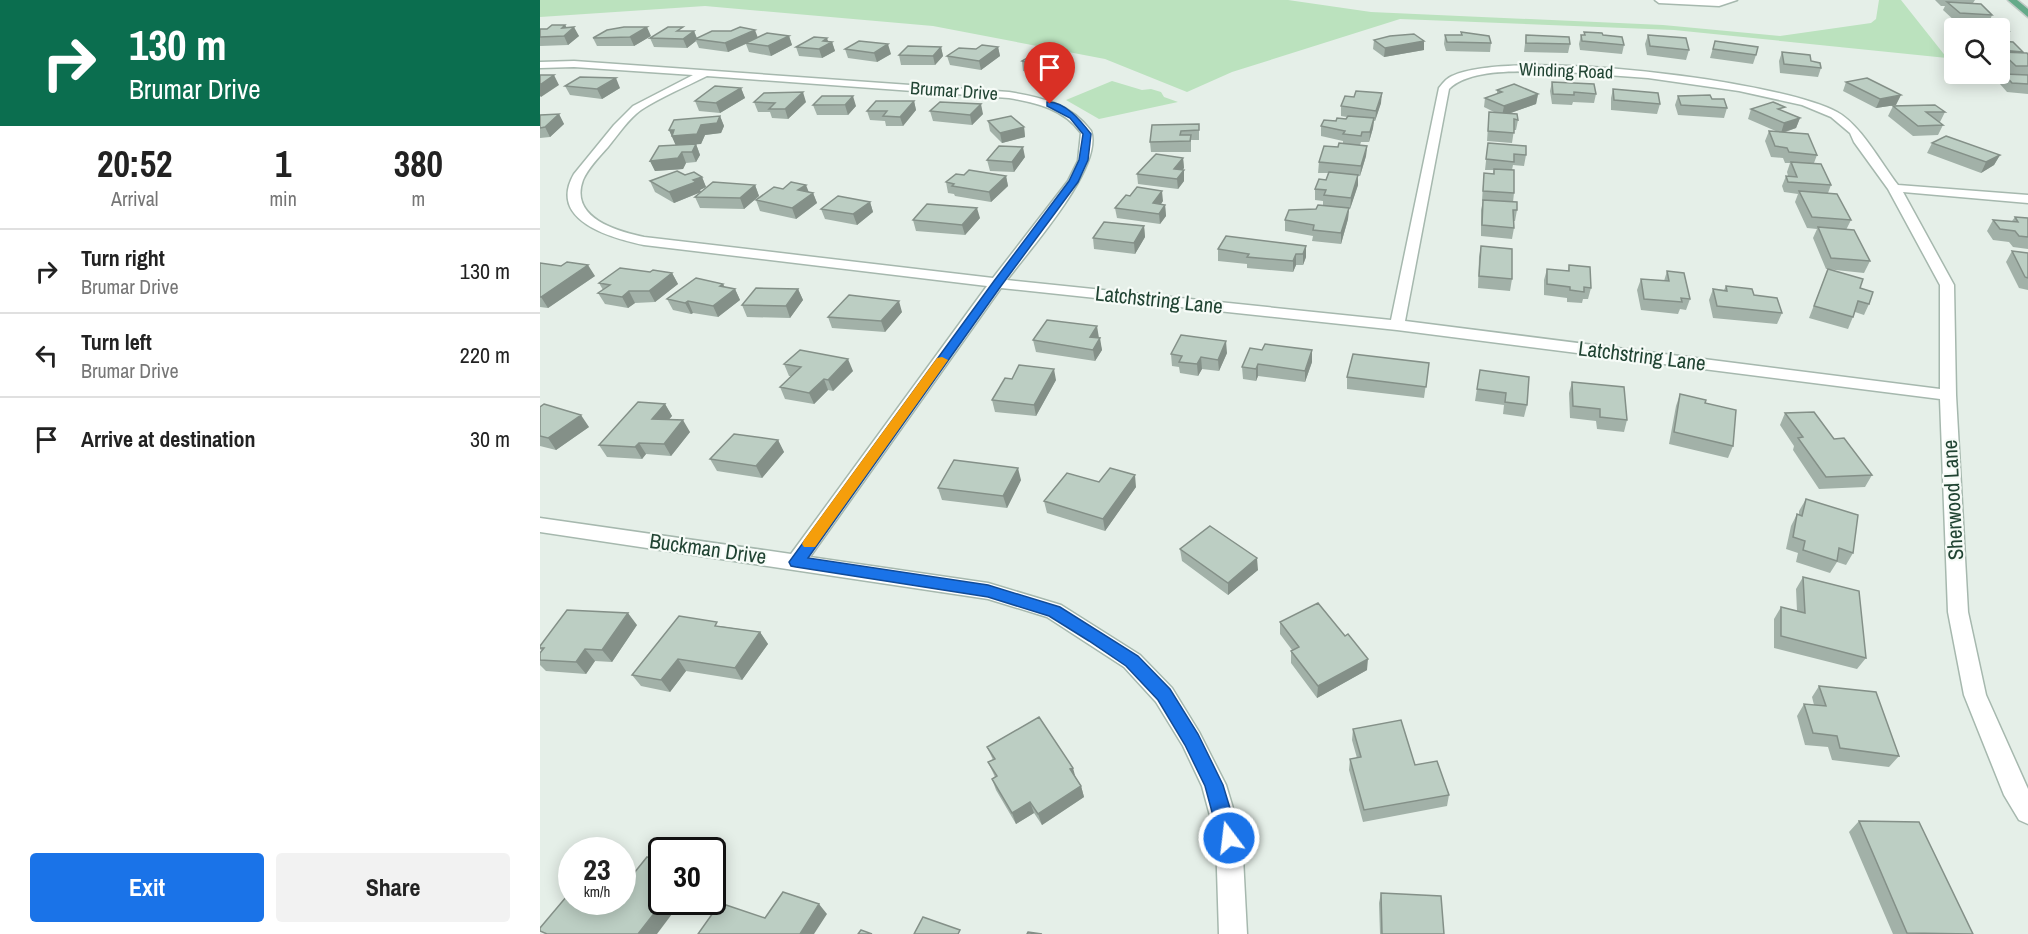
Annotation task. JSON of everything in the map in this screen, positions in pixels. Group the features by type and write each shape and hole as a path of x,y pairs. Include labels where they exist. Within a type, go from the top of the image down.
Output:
{"main road":[{"path":"2012,0 2028,14"}],"street":[{"path":"1659,0 1719,3 1733,0"},
{"name":"Brumar Drive","path":"540,65 574,64 1010,95 1050,104 1073,117 1087,134 1084,160 1074,182 997,283 796,562"},
{"name":"Winding Road","path":"1397,325 1444,88 1454,78 1492,70 1566,69 1648,75 1782,96 1821,108 1846,123 1855,131 1860,142 1894,188"},
{"name":"Latchstring Lane","path":"705,73 637,108 628,115 576,183 580,214 608,231 644,241 997,283 1397,325 1948,395"},
{"path":"1894,188 2028,199"},
{"name":"Sherwood Lane","path":"1894,188 1947,285 1948,395 1958,612 1975,695 2013,787 2028,812"},
{"name":"Buckman Drive","path":"540,525 988,591 1054,611 1132,661 1164,694 1191,739 1214,785 1229,838 1233,934"}],"green space":[{"path":"540,0 1288,0 1371,12 1663,25 1780,36 1871,23 1876,19 1879,0 1901,0 1944,54 1944,58 1674,30 1400,19 1232,72 1187,92 1105,59 933,26 705,6 540,17"},
{"path":"1112,81 1142,90 1151,89 1161,92 1164,97 1178,102 1099,119 1066,100"}],"building":[{"path":"1947,2 1981,4 1992,15 1960,13"},
{"path":"552,25 565,25 562,28 574,27 564,36 540,37 540,29 547,29"},
{"path":"647,27 630,37 593,38 607,30"},
{"path":"668,27 683,27 677,31 694,31 683,39 650,38"},
{"path":"740,27 755,30 725,43 695,39 712,31 731,31"},
{"path":"1461,32 1489,36 1491,43 1447,42 1445,35 1462,35"},
{"path":"1584,32 1622,37 1624,45 1582,41 1581,35 1585,35"},
{"path":"767,33 789,36 768,46 746,43"},
{"path":"1414,34 1424,41 1385,48 1374,40 1390,36"},
{"path":"1526,35 1569,37 1570,44 1526,43"},
{"path":"1648,35 1686,38 1689,50 1650,46"},
{"path":"814,37 827,38 823,41 832,42 819,49 796,47"},
{"path":"859,41 888,44 874,53 845,49"},
{"path":"1715,41 1758,47 1756,55 1713,49"},
{"path":"2010,42 2013,42 2023,52 2010,51"},
{"path":"982,45 998,47 979,61 947,56 959,48 976,49"},
{"path":"908,46 941,47 933,56 899,55"},
{"path":"1047,52 1068,56 1048,68 1022,61 1034,54 1041,56"},
{"path":"1782,52 1810,55 1811,61 1820,63 1821,68 1784,64"},
{"path":"2010,52 2027,53 2028,66 2016,66 2010,60"},
{"path":"2010,74 2028,75 2028,84 2012,83"},
{"path":"540,75 554,75 540,85"},
{"path":"580,77 616,78 597,89 565,86"},
{"path":"1867,78 1901,95 1880,99 1846,82"},
{"path":"1552,82 1594,84 1596,94 1574,92 1574,95 1553,94"},
{"path":"1514,84 1538,94 1504,106 1485,98 1502,92 1497,90"},
{"path":"715,86 741,88 716,103 695,101"},
{"path":"1613,89 1658,93 1660,104 1614,100"},
{"path":"1356,91 1382,93 1376,111 1341,106 1345,96 1354,97"},
{"path":"803,92 785,109 769,109 775,103 754,102 764,93"},
{"path":"1710,95 1712,99 1724,99 1727,108 1681,105 1678,96"},
{"path":"822,96 853,96 845,105 813,105"},
{"path":"876,101 914,101 900,117 883,116 887,111 867,111"},
{"path":"940,102 981,104 970,115 930,111"},
{"path":"1773,102 1785,107 1778,109 1800,118 1784,123 1751,109"},
{"path":"1935,105 1945,112 1926,112 1943,125 1918,126 1893,106"},
{"path":"1489,112 1517,114 1518,120 1514,119 1514,133 1488,131"},
{"path":"559,114 545,127 540,128 540,115"},
{"path":"720,116 717,123 701,125 697,134 672,136 674,130 669,130 674,120"},
{"path":"1011,116 1024,127 1000,133 988,121"},
{"path":"1348,116 1374,118 1370,132 1362,132 1361,136 1343,134 1345,131 1321,126 1324,120 1336,121 1337,118 1346,119"},
{"path":"1199,124 1199,130 1181,131 1180,135 1191,135 1190,141 1150,142 1152,125"},
{"path":"1769,131 1808,134 1817,155 1789,152 1787,148 1775,146"},
{"path":"1946,136 2000,155 1986,162 1932,143"},
{"path":"1339,143 1367,146 1361,166 1319,162 1324,146 1338,147"},
{"path":"1488,143 1526,146 1526,155 1514,154 1514,162 1486,159"},
{"path":"696,144 692,152 682,152 678,158 650,161 659,146"},
{"path":"999,146 1023,147 1012,162 987,160"},
{"path":"1156,154 1183,158 1174,169 1184,170 1177,179 1137,174"},
{"path":"1791,162 1821,164 1831,185 1788,182 1786,176 1797,177"},
{"path":"1494,169 1514,170 1514,193 1483,191 1484,173 1494,174"},
{"path":"969,170 1006,176 989,192 952,186 954,184 946,182 956,174 964,175"},
{"path":"677,171 685,175 694,172 702,177 693,180 696,182 669,192 650,181"},
{"path":"1329,172 1358,175 1351,198 1324,195 1326,190 1315,189 1319,179 1326,180"},
{"path":"713,182 755,185 740,198 695,197"},
{"path":"791,182 806,185 798,190 813,193 792,208 756,200 774,187 783,189"},
{"path":"1137,187 1162,191 1153,203 1165,205 1159,214 1115,208 1126,195 1130,196"},
{"path":"1799,191 1837,194 1851,220 1812,217"},
{"path":"838,196 870,202 853,214 821,209"},
{"path":"1483,200 1517,202 1517,210 1513,210 1514,228 1482,225"},
{"path":"927,204 977,208 962,225 913,220"},
{"path":"1318,205 1349,208 1341,233 1313,230 1314,225 1285,220 1289,210 1316,209"},
{"path":"2015,217 2028,218 2028,237 2019,236 2015,231 2000,229 1993,220 2018,222"},
{"path":"1104,222 1144,226 1134,243 1093,238"},
{"path":"1818,227 1854,230 1870,261 1831,258"},
{"path":"1226,236 1306,246 1303,254 1296,254 1293,261 1247,257 1249,254 1218,249"},
{"path":"1481,246 1512,249 1512,279 1479,276"},
{"path":"2012,251 2028,253 2028,278 2025,277"},
{"path":"567,262 588,265 540,297 540,263 561,266"},
{"path":"1569,265 1590,267 1591,288 1584,287 1584,292 1570,290 1570,287 1547,284 1547,269 1569,271"},
{"path":"620,268 672,273 649,291 629,291 622,297 598,293 610,285 599,283"},
{"path":"1828,269 1863,279 1860,288 1873,292 1869,304 1858,301 1853,317 1814,306"},
{"path":"1667,271 1684,273 1690,299 1681,298 1682,302 1644,299 1641,279 1669,281"},
{"path":"696,278 735,289 713,306 667,299"},
{"path":"1726,286 1752,289 1754,295 1777,298 1782,313 1717,306 1713,289 1727,291"},
{"path":"756,288 798,289 786,306 742,305"},
{"path":"849,295 899,301 881,321 828,317"},
{"path":"1047,320 1097,326 1090,337 1100,338 1093,350 1033,340"},
{"path":"1181,335 1226,341 1218,360 1201,357 1197,364 1179,362 1182,356 1171,354"},
{"path":"1265,344 1312,350 1305,371 1258,364 1256,369 1242,367 1250,348 1262,350"},
{"path":"800,350 848,359 828,380 824,379 809,393 780,387 801,367 784,364"},
{"path":"1353,354 1429,363 1426,387 1347,377"},
{"path":"1019,365 1054,369 1034,405 992,400 1005,378 1012,379"},
{"path":"1480,370 1529,377 1527,405 1505,402 1506,393 1477,389"},
{"path":"1572,382 1624,387 1627,420 1600,417 1600,409 1573,406"},
{"path":"1680,394 1736,410 1733,446 1674,432"},
{"path":"638,402 665,404 652,419 683,420 664,444 639,443 635,447 599,445"},
{"path":"544,404 581,415 548,438 540,436 540,407"},
{"path":"1814,412 1834,439 1844,438 1872,475 1826,477 1798,438 1803,437 1785,413"},
{"path":"734,434 778,440 756,466 710,459"},
{"path":"954,460 1018,468 1003,496 938,488"},
{"path":"1110,468 1135,475 1103,519 1044,501 1067,473 1099,482"},
{"path":"1806,499 1858,515 1853,553 1839,548 1837,561 1803,550 1805,541 1793,537 1797,514 1802,516"},
{"path":"1210,526 1257,558 1228,583 1180,549"},
{"path":"1803,577 1859,591 1866,658 1781,636 1781,607 1805,613"},
{"path":"1318,603 1345,636 1348,634 1368,659 1318,686 1291,651 1299,647 1280,622"},
{"path":"567,610 628,613 602,650 585,649 576,662 540,660 540,653 544,648 540,646"},
{"path":"679,616 717,622 715,626 760,632 735,668 678,659 661,680 632,675"},
{"path":"1819,686 1876,692 1899,756 1840,748 1837,736 1813,733 1804,704 1826,706"},
{"path":"1039,717 1073,768 1070,769 1081,786 1038,814 1030,802 1012,813 992,779 997,776 988,762 995,759 987,747"},
{"path":"1401,720 1415,765 1437,761 1449,795 1364,810 1350,759 1361,757 1353,729"},
{"path":"1859,821 1919,822 1973,934 1907,933"},
{"path":"648,857 648,915 653,915 638,934 547,934 540,931 558,907 558,915 636,915 636,871"},
{"path":"783,892 819,904 800,934 698,934 711,915 726,915 726,905 765,918"},
{"path":"1381,893 1441,896 1444,934 1382,934"},
{"path":"923,917 960,930 958,934 914,934"},
{"path":"861,930 872,934 858,934"}],"slow traffic":[{"path":"809,544 942,360"}],"route":[{"path":"1050,104 1073,117 1083,126 1087,134 1084,160 1074,182 997,283 796,562 988,591 1054,611 1094,636 1132,661 1164,694 1191,739 1214,785 1229,838"}]}
